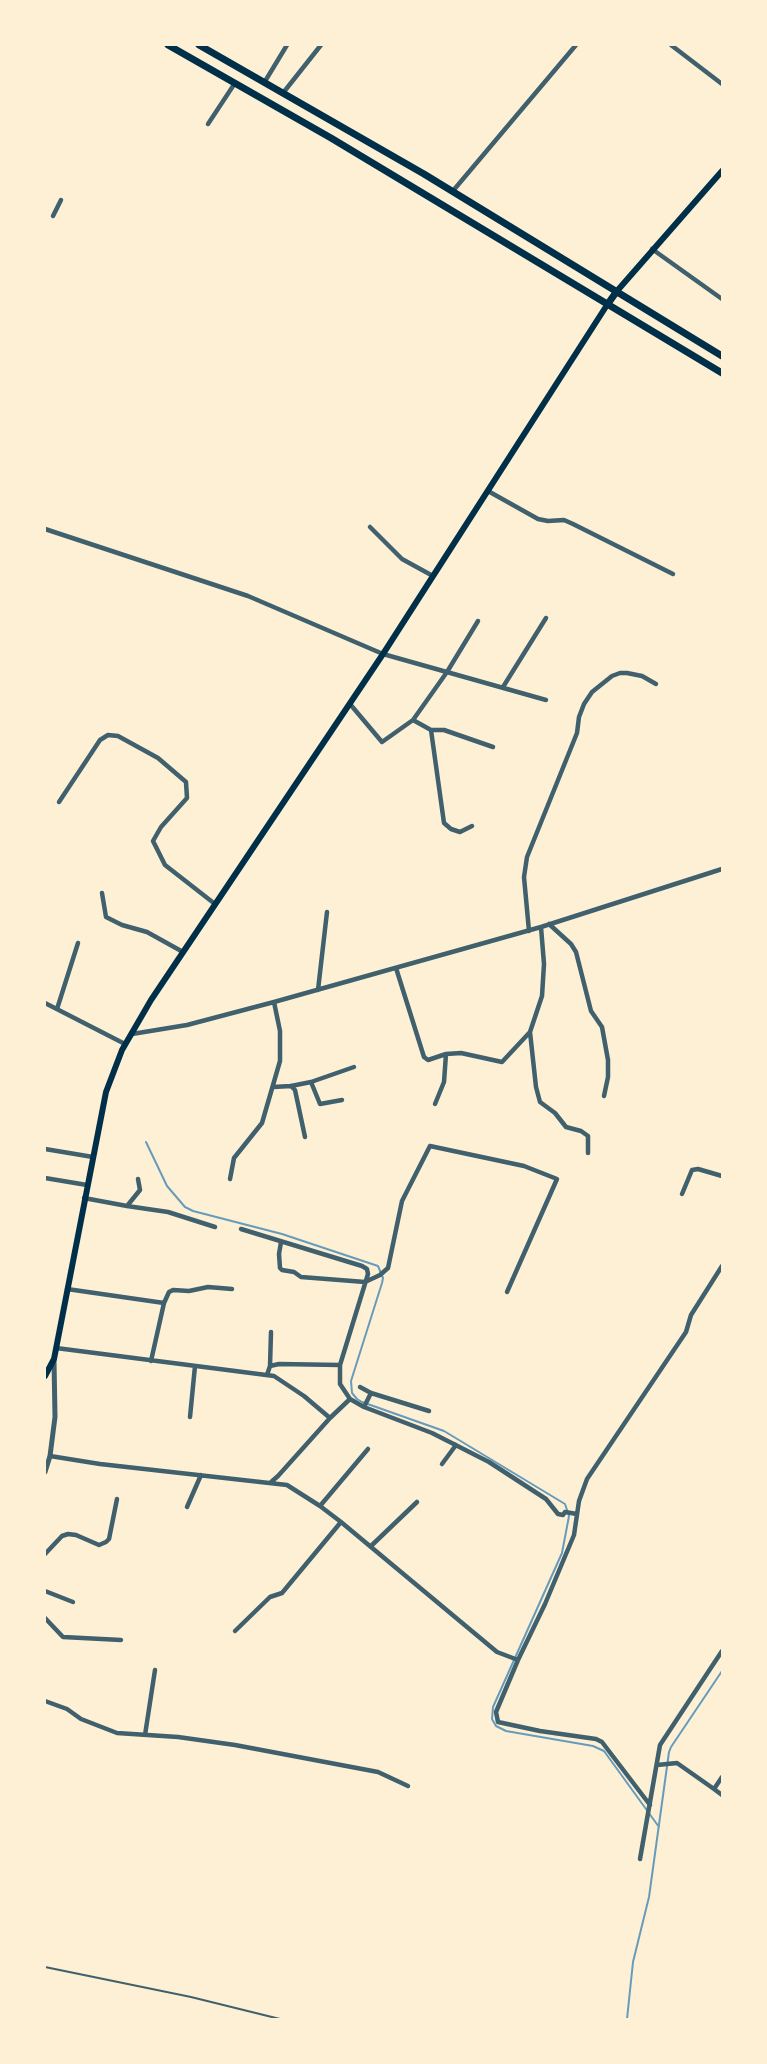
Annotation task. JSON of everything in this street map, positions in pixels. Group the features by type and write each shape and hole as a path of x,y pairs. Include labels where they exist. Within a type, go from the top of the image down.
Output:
{"highway":[{"path":"168,45 371,162 722,373"},
{"path":"199,45 452,192 722,356"},
{"path":"216,72 226,61"},
{"path":"607,305 617,291"}],"main road":[{"path":"617,291 722,171"},
{"path":"45,1376 54,1359 106,1092 125,1044 151,1000 383,654 607,305"}],"street":[{"path":"264,83 287,45"},
{"path":"283,93 321,45"},
{"path":"452,192 576,45"},
{"path":"671,45 722,84"},
{"path":"208,124 235,83"},
{"path":"53,216 61,200"},
{"path":"652,249 722,299"},
{"path":"488,491 538,519 564,520 673,574"},
{"path":"369,527 402,559 433,576"},
{"path":"45,529 249,596 383,654 546,700"},
{"path":"503,687 546,618"},
{"path":"350,704 382,741 412,720 447,672 478,621"},
{"path":"528,931 524,877 527,857 577,733 579,717 584,704 592,692 612,676 620,673 627,672 642,676 656,684"},
{"path":"412,720 431,730 444,730 493,747"},
{"path":"431,730 444,823 450,830 460,832 472,826"},
{"path":"59,802 100,740 108,735 118,736 158,758 186,782 187,798 161,827 153,841 165,865 215,904"},
{"path":"132,1034 187,1024 318,990 528,931 722,869"},
{"path":"102,892 106,916 122,925 147,932 183,952"},
{"path":"318,990 327,912"},
{"path":"549,924 572,944 576,952 588,1004 602,1027 608,1060 604,1096"},
{"path":"396,968 424,1058 428,1060 446,1054 461,1053 502,1062 530,1032 543,996 544,964 541,927"},
{"path":"57,1009 78,943"},
{"path":"230,1179 234,1158 262,1123 280,1062 281,1046 274,1002"},
{"path":"45,1003 125,1044"},
{"path":"530,1032 536,1087 540,1102 555,1113 566,1127 581,1131 588,1136 588,1153"},
{"path":"435,1104 444,1082 446,1054"},
{"path":"273,1087 311,1082 354,1067"},
{"path":"311,1082 320,1104 342,1100"},
{"path":"291,1086 297,1097 305,1137"},
{"path":"281,1242 279,1254 282,1270 294,1272 300,1276 365,1282 380,1275 388,1268 402,1201 430,1146 524,1166 557,1179 507,1292"},
{"path":"45,1149 93,1157"},
{"path":"682,1194 692,1170 698,1169 722,1176"},
{"path":"45,1178 87,1185"},
{"path":"126,1206 140,1190 138,1179"},
{"path":"84,1198 168,1212 215,1227"},
{"path":"241,1229 366,1269 368,1274 340,1365 340,1384 350,1399 364,1407 432,1433 489,1462 540,1495 558,1514 577,1514"},
{"path":"650,1805 602,1742 596,1739 498,1722 496,1712 574,1535 579,1501 587,1479 686,1332 691,1315 722,1266"},
{"path":"151,1360 167,1294 173,1290 189,1291 214,1287 232,1289"},
{"path":"67,1289 164,1303"},
{"path":"267,1375 270,1366 271,1332"},
{"path":"56,1348 274,1376 304,1396 330,1418"},
{"path":"45,1472 50,1456 55,1417 54,1359"},
{"path":"270,1366 340,1365"},
{"path":"190,1417 195,1366"},
{"path":"360,1387 370,1396 429,1411"},
{"path":"364,1407 370,1396"},
{"path":"270,1483 350,1399"},
{"path":"442,1464 456,1445"},
{"path":"320,1506 368,1449"},
{"path":"50,1456 100,1464 287,1485 341,1522 497,1652 518,1660"},
{"path":"188,1507 201,1475"},
{"path":"45,1554 68,1534 99,1545 106,1542 109,1539 117,1499"},
{"path":"371,1546 417,1502"},
{"path":"235,1631 270,1597 282,1593 341,1522"},
{"path":"45,1591 74,1602"},
{"path":"45,1618 63,1637 121,1640"},
{"path":"640,1859 660,1765 662,1740 722,1651"},
{"path":"145,1735 155,1670"},
{"path":"45,1701 67,1709 81,1719 117,1733 178,1737 235,1745 378,1772 408,1786"},
{"path":"660,1765 676,1763 722,1795"},
{"path":"714,1789 722,1777"}],"lane":[{"path":"45,1967 191,1997 279,2019"}],"waterway":[{"path":"146,1142 167,1186 185,1207 282,1234 378,1266 383,1278 382,1283 351,1381 352,1393 362,1402 444,1431 565,1504 569,1516 562,1553 493,1707 492,1719 496,1726 506,1731 593,1746 604,1751 659,1827"},
{"path":"627,2019 633,1962 649,1897 669,1752 722,1671"}]}
